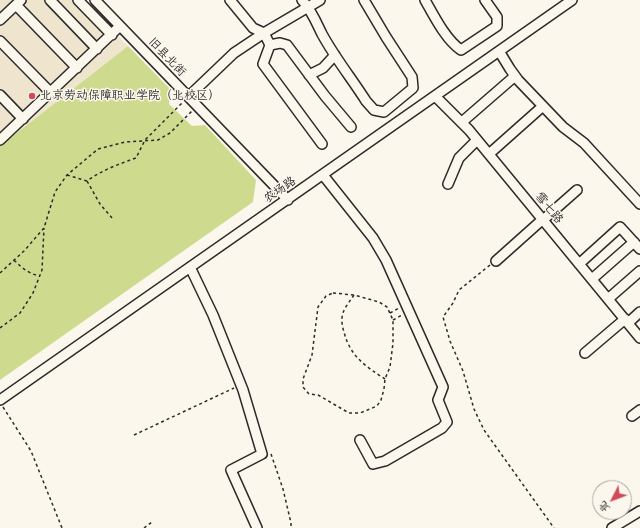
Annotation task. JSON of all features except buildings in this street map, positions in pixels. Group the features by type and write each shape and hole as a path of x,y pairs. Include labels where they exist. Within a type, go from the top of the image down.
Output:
{"street":[{"path":"50,0 97,49"},
{"path":"78,0 112,34"},
{"name":"旧县北街","path":"95,0 288,200"},
{"path":"230,0 253,28 264,33 270,45 263,64 322,144"},
{"path":"188,96 234,53 306,3 320,0"},
{"path":"306,3 335,55 374,110 384,112 413,88 412,77 364,0"},
{"path":"425,0 436,20 455,46 461,50 497,26 497,17 485,0"},
{"name":"农场路","path":"0,401 190,266 288,200 572,0"},
{"path":"0,20 18,2 78,68"},
{"path":"0,140 78,68 120,26"},
{"path":"0,41 51,93"},
{"path":"270,45 280,42 287,45 351,127"},
{"path":"499,51 515,76 563,126 584,143 640,204"},
{"path":"309,75 323,68 335,55"},
{"path":"462,122 515,76"},
{"path":"0,95 23,119"},
{"name":"雪七路","path":"435,96 478,140 640,338"},
{"path":"489,154 543,106"},
{"path":"448,184 459,158 478,140"},
{"path":"323,175 373,238 386,260 443,387 438,400 447,422 442,428 385,461 373,464 360,440"},
{"path":"496,261 577,190"},
{"path":"580,264 620,227 637,246 592,279"},
{"path":"190,266 213,315 241,385 262,454 231,470 257,528"},
{"path":"608,299 640,271"},
{"path":"584,353 640,312"},
{"path":"632,416 640,410"},
{"path":"612,528 626,524 640,511"}],"path":[{"path":"87,181 97,174 136,158 145,140 188,96"},
{"path":"0,328 20,313 34,293 42,270 44,228 55,192 67,175 98,149 125,142 158,140 170,133 198,106"},
{"path":"67,175 87,181 100,204 112,218"},
{"path":"0,272 14,260 44,228"},
{"path":"14,260 22,268 33,275 40,276"},
{"path":"496,261 459,290 453,303 442,316 474,409 484,430 554,528"},
{"path":"333,293 354,295 379,302 387,307 393,320 393,343 390,367 385,379 381,400 377,406 360,413 349,413 318,396 309,394 303,387 303,379 312,355 318,307 326,296 333,293"},
{"path":"354,295 342,314 342,325 345,338 352,352 362,363 385,379"},
{"path":"134,435 241,385"},
{"path":"0,401 32,451 62,528"},
{"path":"270,452 283,489 291,528"},
{"path":"144,528 152,522"}],"shaded area":[{"name":"北京劳动保障职业学院（北校区）","path":"0,0 83,0 128,46 0,146"}],"green space":[{"path":"128,46 171,90 169,104 192,126 205,125 256,180 253,202 0,380 0,146"}],"place":[{"name":"北京劳动保障职业学院（北校区）","path":"32,96"}]}
